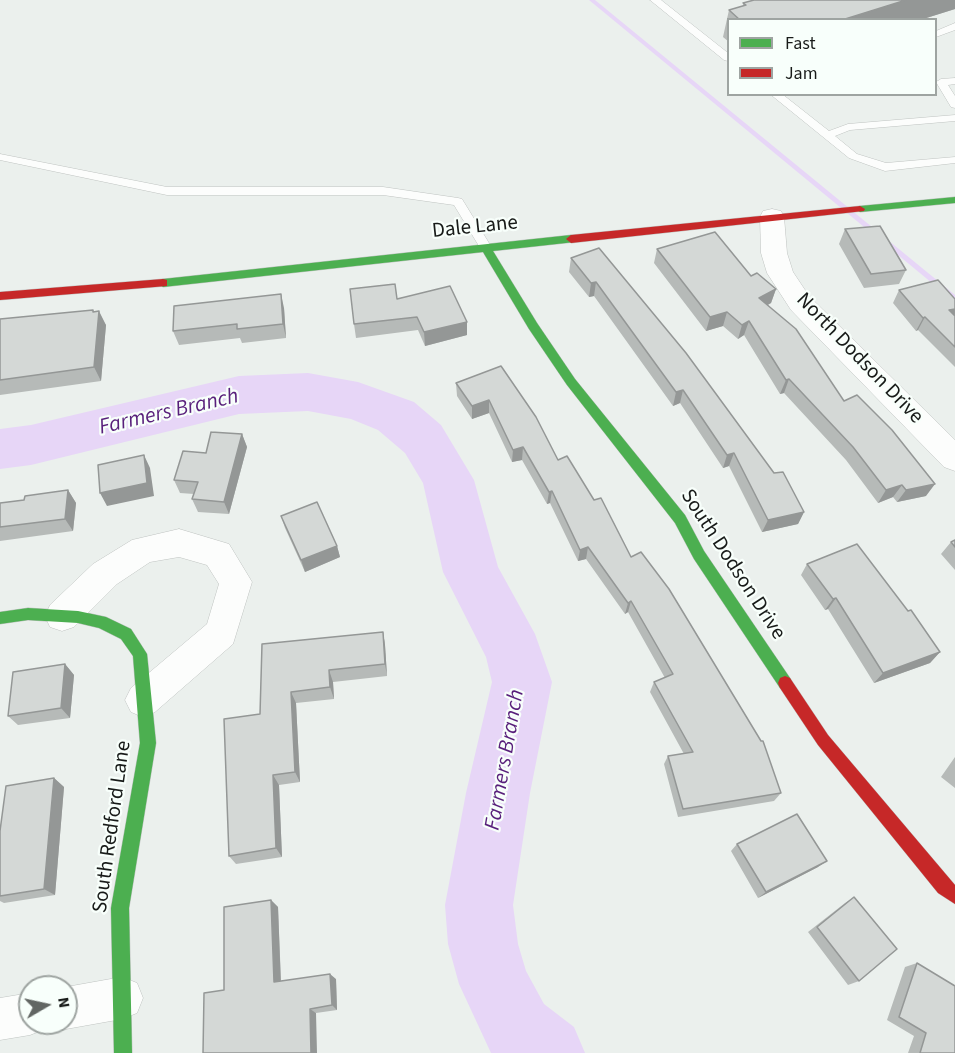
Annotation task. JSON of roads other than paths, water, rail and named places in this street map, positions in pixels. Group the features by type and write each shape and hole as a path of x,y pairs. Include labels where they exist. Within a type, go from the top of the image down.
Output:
{"street":[{"name":"Dale Lane","path":"0,296 166,283 772,217 955,200"},
{"name":"North Dodson Drive","path":"772,217 774,253 780,273 800,303 955,459"},
{"name":"South Dodson Drive","path":"486,248 571,382 680,519 699,555 823,740 944,887 955,895"},
{"path":"62,616 105,574 142,550 179,543 218,554 236,582 221,633 143,700"},
{"name":"South Redford Lane","path":"0,618 28,614 101,622 126,634 140,654 148,743 120,908 123,1053"},
{"path":"78,1006 122,998"},
{"path":"0,1019 18,1016"}],"lane":[{"path":"655,0 727,56"},
{"path":"937,34 955,26"},
{"path":"938,82 955,76"},
{"path":"938,82 955,81"},
{"path":"938,82 955,105"},
{"path":"777,96 853,156 885,167 955,160"},
{"path":"827,136 848,127 955,118"},
{"path":"0,157 167,191 383,191 458,202 486,248"}],"waterway":[{"path":"592,0 955,299"},
{"name":"Farmers Branch","path":"0,449 31,445 239,395 308,392 358,401 396,416 423,439 448,480 471,572 514,653 522,682 498,793 479,905 483,944 495,984 518,1030 548,1053"}]}
